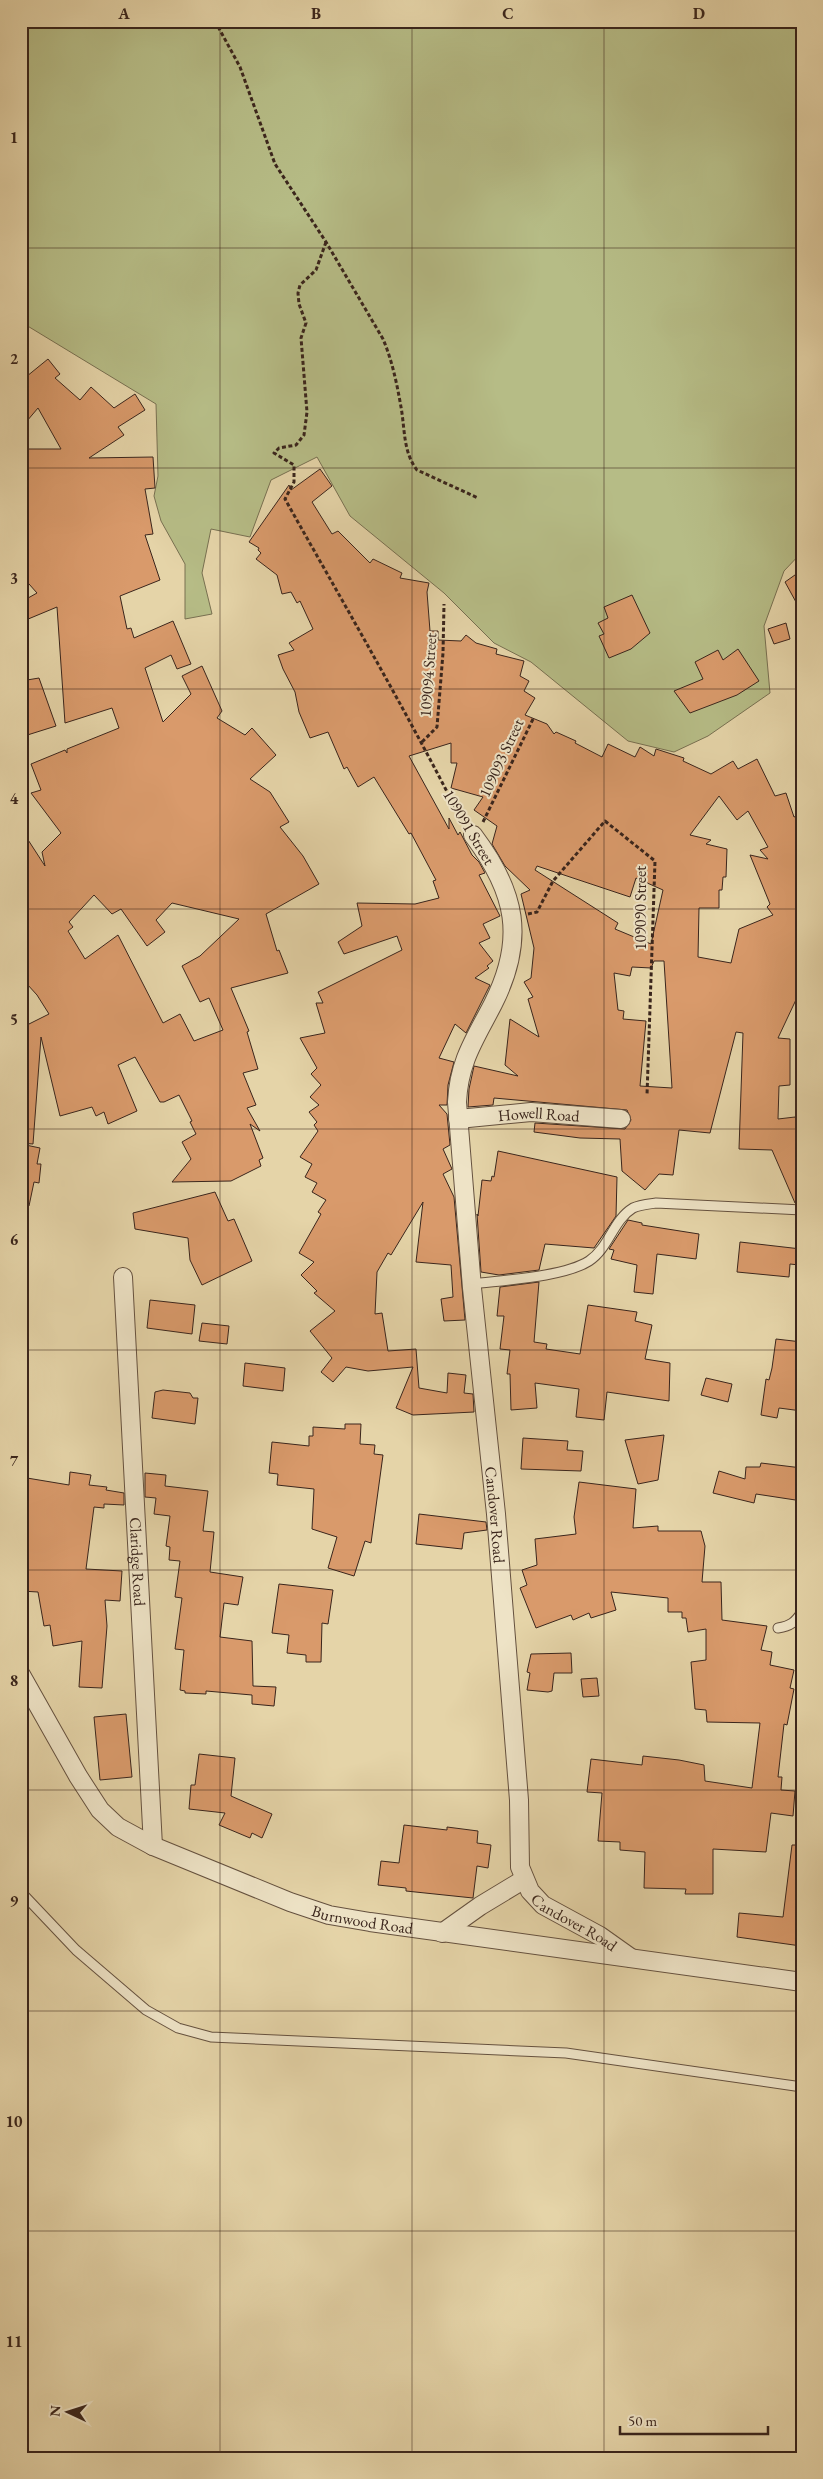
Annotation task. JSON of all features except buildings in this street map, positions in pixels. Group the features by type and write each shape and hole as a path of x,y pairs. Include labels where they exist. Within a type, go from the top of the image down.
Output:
{"street":[{"name":"109091 Street","path":"460,1150 458,1083 462,1066 468,1050 501,986 509,966 513,946 513,917 508,897 491,862 473,835"},
{"name":"Howell Road","path":"458,1119 532,1112 621,1119"},
{"name":"Candover Road","path":"460,1150 496,1514 519,1800 520,1867 530,1891 543,1905 600,1936 631,1958"},
{"name":"Claridge Road","path":"123,1277 153,1846"},
{"name":"Burnwood Road","path":"21,1675 78,1776 100,1810 118,1827 153,1846 290,1902 329,1915 442,1933 802,1982"},
{"name":"Candover Road","path":"442,1933 480,1906 524,1880"}],"lane":[{"path":"472,1284 544,1274 588,1262 602,1251 616,1226 634,1208 656,1203 802,1210"},
{"path":"778,1628 788,1626 794,1622 802,1612"},
{"path":"21,1892 76,1950 146,2010 178,2028 211,2037 566,2053 802,2087"}],"path":[{"path":"215,21 240,67 275,164 326,242 384,339 390,354 401,406 406,449 411,462 417,470 478,498"},
{"name":"109091 Street","path":"326,242 316,270 300,285 298,293 299,304 306,323 301,338 307,412 304,435 296,446 279,448 274,453 294,465 294,482 285,499 422,742 462,821 473,835"},
{"name":"109094 Street","path":"422,742 437,727 444,653 444,604"},
{"name":"109093 Street","path":"473,835 487,817 534,717"},
{"name":"109090 Street","path":"513,917 537,912 553,881 605,822 656,861 647,1095"}],"green space":[{"path":"21,21 790,21 802,32 802,552 784,571 764,626 770,693 708,736 674,752 628,741 531,662 494,643 444,593 350,516 317,457 271,480 250,537 211,529 202,573 212,614 185,619 185,564 161,521 154,496 158,476 156,404 21,322"}]}
